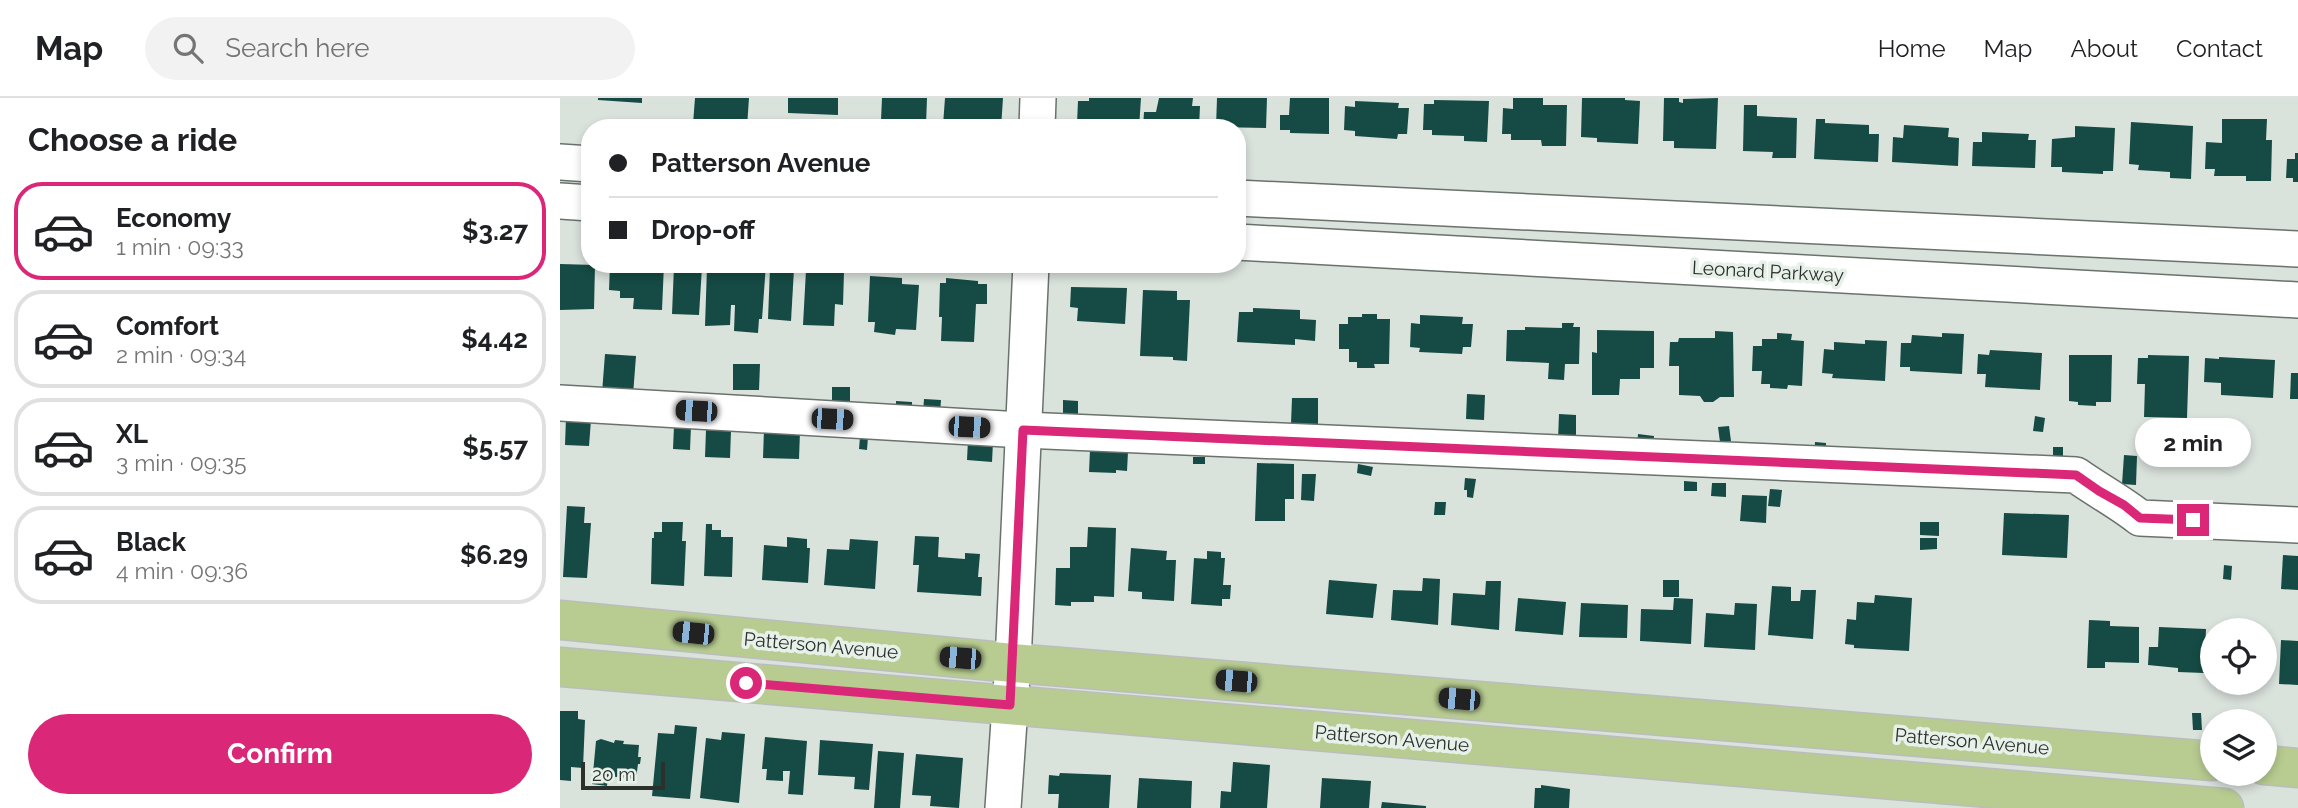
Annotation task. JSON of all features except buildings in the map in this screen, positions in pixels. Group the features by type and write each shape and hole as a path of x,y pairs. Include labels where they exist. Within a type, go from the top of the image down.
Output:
{"main road":[{"name":"Patterson Avenue","path":"560,620 1013,663 2200,760"},
{"name":"Patterson Avenue","path":"560,667 2224,808"},
{"path":"2277,766 2298,768"}],"street":[{"path":"1037,119 1038,98"},
{"path":"560,162 581,163"},
{"path":"1246,198 2298,249"},
{"path":"560,201 581,202"},
{"name":"Leonard Parkway","path":"1246,242 2298,300"},
{"path":"1003,808 1013,663 1031,273"},
{"path":"560,403 1023,430 2076,475 2140,518 2298,525"}],"route":[{"path":"746,683 1010,705 1023,430 2076,475 2140,518 2193,520"}]}
